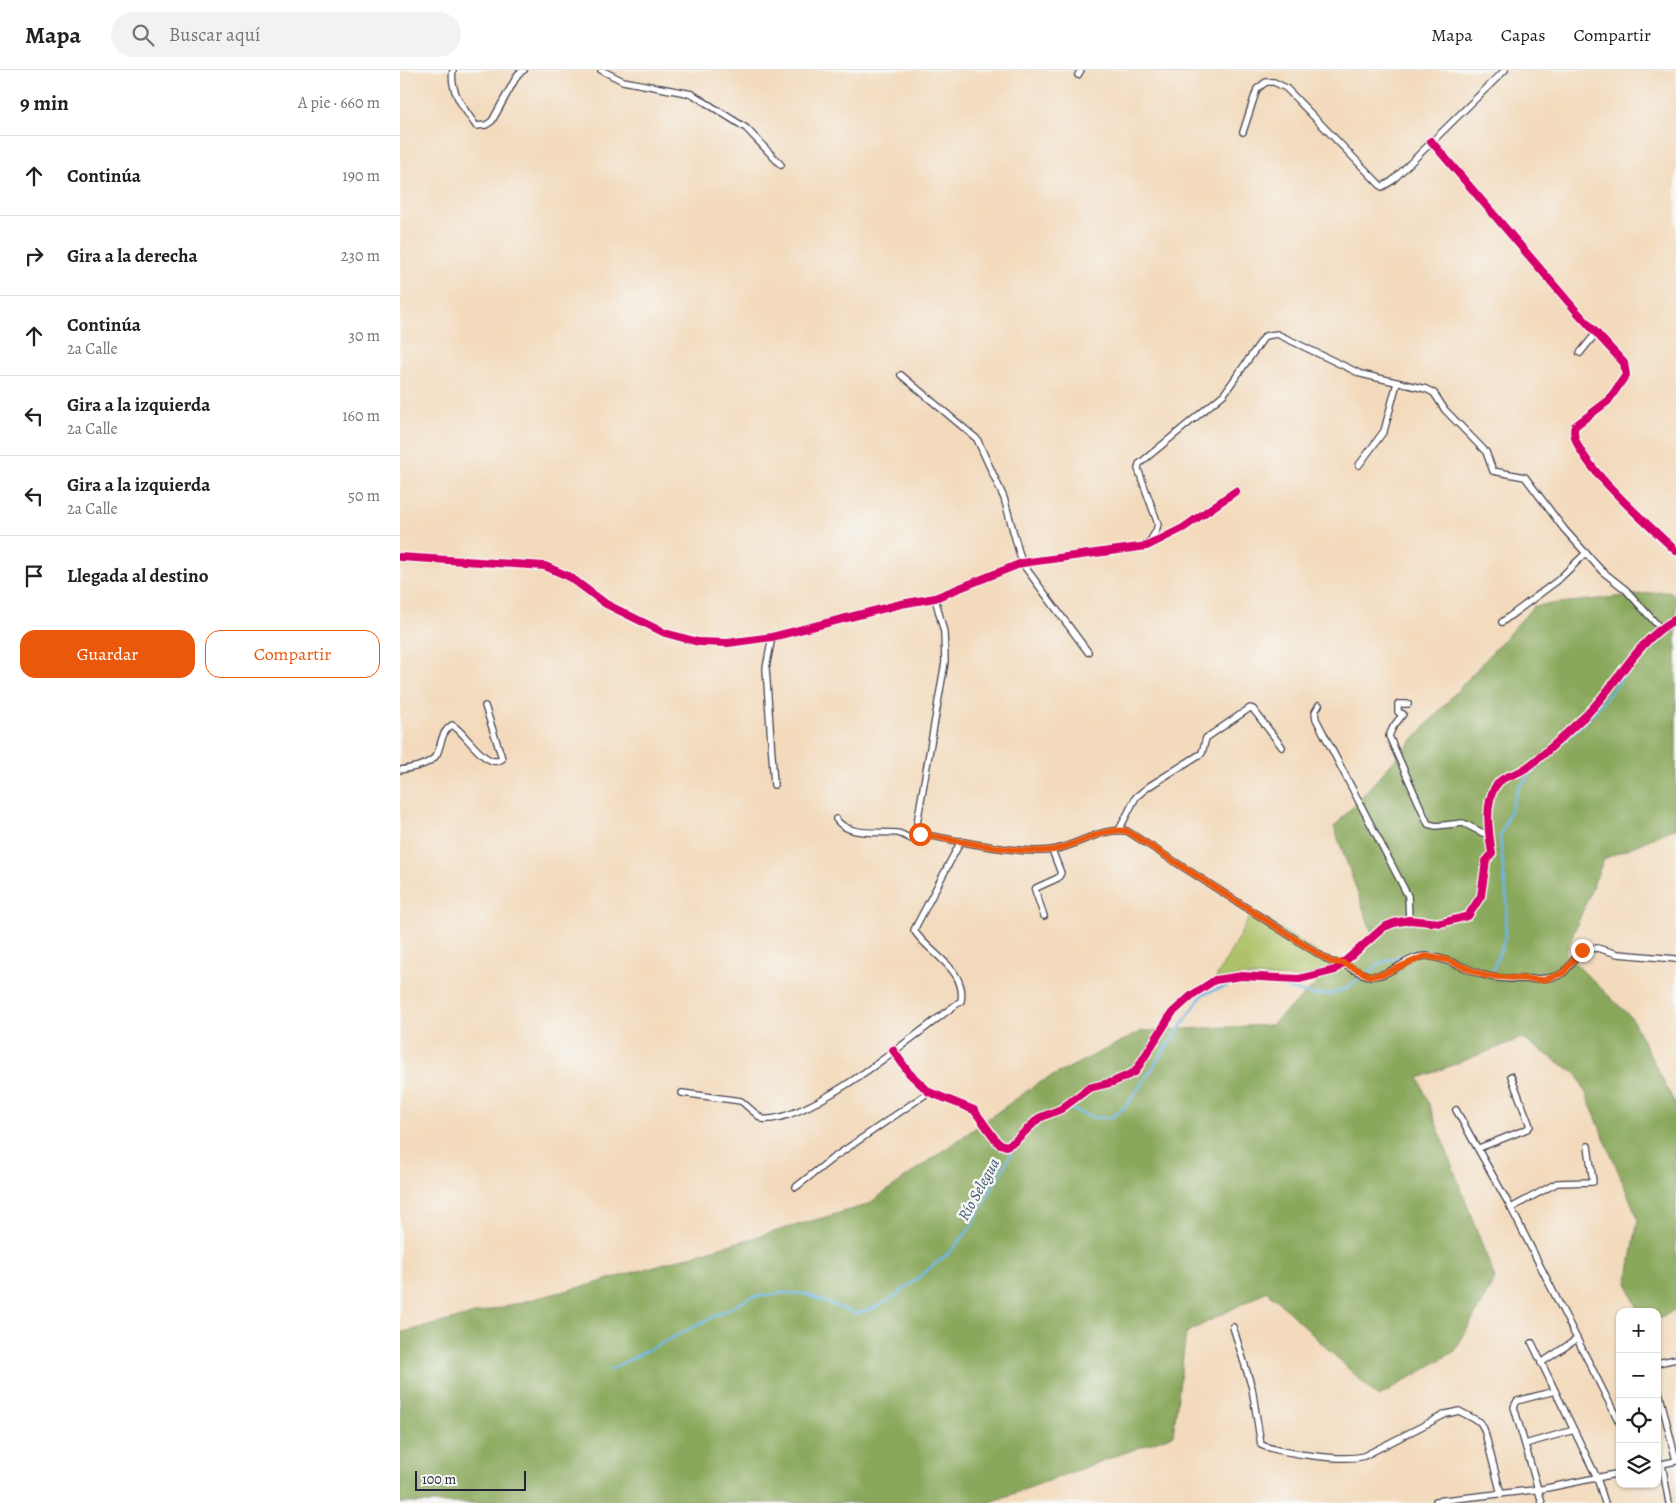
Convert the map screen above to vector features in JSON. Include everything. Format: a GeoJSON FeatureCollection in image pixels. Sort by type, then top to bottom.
{"type":"FeatureCollection","features":[{"type":"Feature","properties":{"kind":"street"},"geometry":{"type":"LineString","coordinates":[[453,70],[452,79],[456,97],[476,126],[492,121],[518,74],[524,70]]}},
{"type":"Feature","properties":{"kind":"street"},"geometry":{"type":"LineString","coordinates":[[600,70],[623,81],[692,94],[746,128],[781,165]]}},
{"type":"Feature","properties":{"kind":"street"},"geometry":{"type":"LineString","coordinates":[[1243,132],[1257,88],[1261,83],[1274,82],[1286,88],[1382,187],[1392,181],[1504,70]]}},
{"type":"Feature","properties":{"kind":"street"},"geometry":{"type":"LineString","coordinates":[[1431,141],[1577,312],[1624,363],[1626,375],[1608,401],[1575,426],[1572,432],[1576,444],[1598,475],[1676,551]]}},
{"type":"Feature","properties":{"kind":"street"},"geometry":{"type":"LineString","coordinates":[[1580,353],[1597,332]]}},
{"type":"Feature","properties":{"kind":"street"},"geometry":{"type":"LineString","coordinates":[[1147,546],[1158,524],[1138,469],[1139,464],[1224,394],[1265,336],[1277,334],[1361,374],[1426,389],[1434,393],[1445,410],[1486,452],[1490,468],[1497,472],[1525,477],[1564,529],[1602,571],[1626,590],[1661,629]]}},
{"type":"Feature","properties":{"kind":"street"},"geometry":{"type":"LineString","coordinates":[[900,375],[977,439],[1004,498],[1022,563],[1088,652]]}},
{"type":"Feature","properties":{"kind":"street"},"geometry":{"type":"LineString","coordinates":[[1359,465],[1384,431],[1397,383]]}},
{"type":"Feature","properties":{"kind":"street"},"geometry":{"type":"LineString","coordinates":[[400,557],[545,566],[570,577],[606,604],[665,633],[698,642],[728,643],[772,637],[901,604],[935,598],[1022,563],[1147,546],[1183,528],[1236,491]]}},
{"type":"Feature","properties":{"kind":"street"},"geometry":{"type":"LineString","coordinates":[[1502,622],[1557,581],[1586,553]]}},
{"type":"Feature","properties":{"kind":"street"},"geometry":{"type":"LineString","coordinates":[[920,834],[916,829],[945,662],[944,632],[935,598]]}},
{"type":"Feature","properties":{"kind":"street"},"geometry":{"type":"LineString","coordinates":[[893,1050],[909,1073],[929,1092],[974,1110],[998,1143],[1006,1146],[1014,1142],[1034,1121],[1064,1107],[1089,1088],[1113,1082],[1135,1072],[1172,1013],[1192,995],[1215,980],[1242,976],[1299,978],[1335,970],[1384,928],[1394,922],[1409,920],[1442,923],[1468,916],[1481,896],[1486,861],[1492,854],[1489,836],[1489,804],[1496,784],[1507,775],[1521,771],[1584,717],[1646,642],[1676,619]]}},
{"type":"Feature","properties":{"kind":"street"},"geometry":{"type":"LineString","coordinates":[[772,637],[766,668],[774,785]]}},
{"type":"Feature","properties":{"kind":"street"},"geometry":{"type":"LineString","coordinates":[[1408,704],[1398,704],[1398,712],[1403,714],[1389,736],[1428,824],[1436,826],[1463,823],[1489,836]]}},
{"type":"Feature","properties":{"kind":"street"},"geometry":{"type":"LineString","coordinates":[[1319,705],[1315,712],[1316,719],[1408,896],[1409,920]]}},
{"type":"Feature","properties":{"kind":"street"},"geometry":{"type":"LineString","coordinates":[[400,770],[425,764],[436,755],[442,738],[447,729],[452,725],[458,727],[467,741],[494,762],[502,759],[485,706]]}},
{"type":"Feature","properties":{"kind":"street"},"geometry":{"type":"LineString","coordinates":[[1119,830],[1136,797],[1148,787],[1202,753],[1206,738],[1247,709],[1254,709],[1282,747]]}},
{"type":"Feature","properties":{"kind":"street"},"geometry":{"type":"LineString","coordinates":[[836,819],[844,826],[879,834],[899,833],[911,839],[920,834],[1022,850],[1052,850],[1112,829],[1127,831],[1331,962],[1343,963],[1366,974],[1383,974],[1425,956],[1447,960],[1486,976],[1544,980],[1563,973],[1582,950],[1597,948],[1618,954],[1676,960]]}},
{"type":"Feature","properties":{"kind":"street"},"geometry":{"type":"LineString","coordinates":[[682,1093],[737,1100],[766,1120],[787,1114],[816,1103],[961,1000],[962,993],[959,982],[941,956],[914,930],[961,841]]}},
{"type":"Feature","properties":{"kind":"street"},"geometry":{"type":"LineString","coordinates":[[1044,916],[1035,890],[1058,878],[1060,873],[1052,850]]}},
{"type":"Feature","properties":{"kind":"street"},"geometry":{"type":"LineString","coordinates":[[1479,1148],[1527,1129],[1530,1126],[1511,1076]]}},
{"type":"Feature","properties":{"kind":"street"},"geometry":{"type":"LineString","coordinates":[[796,1187],[833,1158],[929,1092]]}},
{"type":"Feature","properties":{"kind":"street"},"geometry":{"type":"LineString","coordinates":[[1456,1110],[1511,1208],[1616,1416]]}},
{"type":"Feature","properties":{"kind":"street"},"geometry":{"type":"LineString","coordinates":[[1511,1208],[1557,1183],[1593,1182],[1588,1146]]}},
{"type":"Feature","properties":{"kind":"street"},"geometry":{"type":"LineString","coordinates":[[1233,1327],[1246,1364],[1261,1445],[1331,1458],[1354,1459],[1364,1456],[1446,1414],[1459,1411],[1480,1422],[1484,1429],[1501,1494]]}},
{"type":"Feature","properties":{"kind":"street"},"geometry":{"type":"LineString","coordinates":[[1541,1363],[1576,1339]]}},
{"type":"Feature","properties":{"kind":"street"},"geometry":{"type":"LineString","coordinates":[[1532,1344],[1597,1478],[1605,1503]]}},
{"type":"Feature","properties":{"kind":"street"},"geometry":{"type":"LineString","coordinates":[[1661,1362],[1676,1360]]}},
{"type":"Feature","properties":{"kind":"street"},"geometry":{"type":"LineString","coordinates":[[1542,1503],[1514,1403],[1555,1392]]}},
{"type":"Feature","properties":{"kind":"street"},"geometry":{"type":"LineString","coordinates":[[1660,1398],[1676,1461],[1661,1465]]}},
{"type":"Feature","properties":{"kind":"street"},"geometry":{"type":"LineString","coordinates":[[1525,1444],[1574,1430]]}},
{"type":"Feature","properties":{"kind":"street"},"geometry":{"type":"LineString","coordinates":[[1661,1469],[1669,1503]]}},
{"type":"Feature","properties":{"kind":"street"},"geometry":{"type":"LineString","coordinates":[[1436,1502],[1537,1489],[1616,1474]]}},
{"type":"Feature","properties":{"kind":"green space"},"geometry":{"type":"Polygon","coordinates":[[[1669,591],[1676,596],[1676,828],[1604,859],[1565,954],[1631,1017],[1676,1106],[1676,1309],[1661,1318],[1661,1308],[1637,1308],[1627,1283],[1638,1219],[1578,1075],[1522,1038],[1419,1078],[1495,1279],[1455,1351],[1378,1397],[1267,1291],[1186,1333],[1173,1435],[988,1503],[400,1503],[400,1333],[589,1285],[867,1205],[1037,1084],[1142,1031],[1271,1025],[1372,933],[1334,827],[1534,606],[1669,591]]]}},
{"type":"Feature","properties":{"kind":"green space"},"geometry":{"type":"Polygon","coordinates":[[[1253,911],[1331,962],[1329,969],[1301,978],[1245,976],[1215,980],[1253,911]]]}},
{"type":"Feature","properties":{"kind":"waterway","name":"Río Selegua"},"geometry":{"type":"LineString","coordinates":[[1452,960],[1491,975],[1505,939],[1507,903],[1500,837],[1519,787],[1556,748],[1590,717],[1634,664],[1676,627]]}},
{"type":"Feature","properties":{"kind":"waterway","name":"Río Selegua"},"geometry":{"type":"LineString","coordinates":[[1254,979],[1313,995],[1332,994],[1347,988],[1383,962],[1424,950],[1442,956]]}},
{"type":"Feature","properties":{"kind":"waterway","name":"Río Selegua"},"geometry":{"type":"LineString","coordinates":[[1064,1107],[1096,1118],[1112,1117],[1127,1105],[1203,994],[1249,979]]}},
{"type":"Feature","properties":{"kind":"waterway","name":"Río Selegua"},"geometry":{"type":"LineString","coordinates":[[609,1370],[752,1297],[782,1293],[805,1294],[856,1314],[874,1308],[893,1298],[949,1253],[969,1230],[1018,1141]]}},
{"type":"Feature","properties":{"kind":"cycle path"},"geometry":{"type":"LineString","coordinates":[[1431,141],[1577,312],[1624,363],[1626,375],[1608,401],[1575,426],[1575,439],[1583,454],[1614,491],[1676,551]]}},
{"type":"Feature","properties":{"kind":"cycle path"},"geometry":{"type":"LineString","coordinates":[[400,557],[545,566],[570,577],[606,604],[665,633],[698,642],[728,643],[772,637],[901,604],[935,598],[1022,563],[1147,546],[1183,528],[1236,491]]}},
{"type":"Feature","properties":{"kind":"cycle path"},"geometry":{"type":"LineString","coordinates":[[893,1050],[909,1073],[929,1092],[974,1110],[998,1143],[1006,1146],[1014,1142],[1039,1118],[1061,1109],[1089,1088],[1113,1082],[1135,1072],[1172,1013],[1192,995],[1215,980],[1242,976],[1299,979],[1335,970],[1384,927],[1409,920],[1441,923],[1468,916],[1481,896],[1486,861],[1492,854],[1488,811],[1489,802],[1495,787],[1504,778],[1528,767],[1552,747],[1594,707],[1648,640],[1676,619]]}},
{"type":"Feature","properties":{"kind":"route"},"geometry":{"type":"LineString","coordinates":[[920,834],[1022,850],[1052,850],[1069,846],[1112,829],[1127,831],[1331,962],[1343,963],[1370,976],[1383,974],[1406,962],[1425,956],[1447,960],[1486,976],[1544,980],[1563,973],[1582,950]]}}]}
